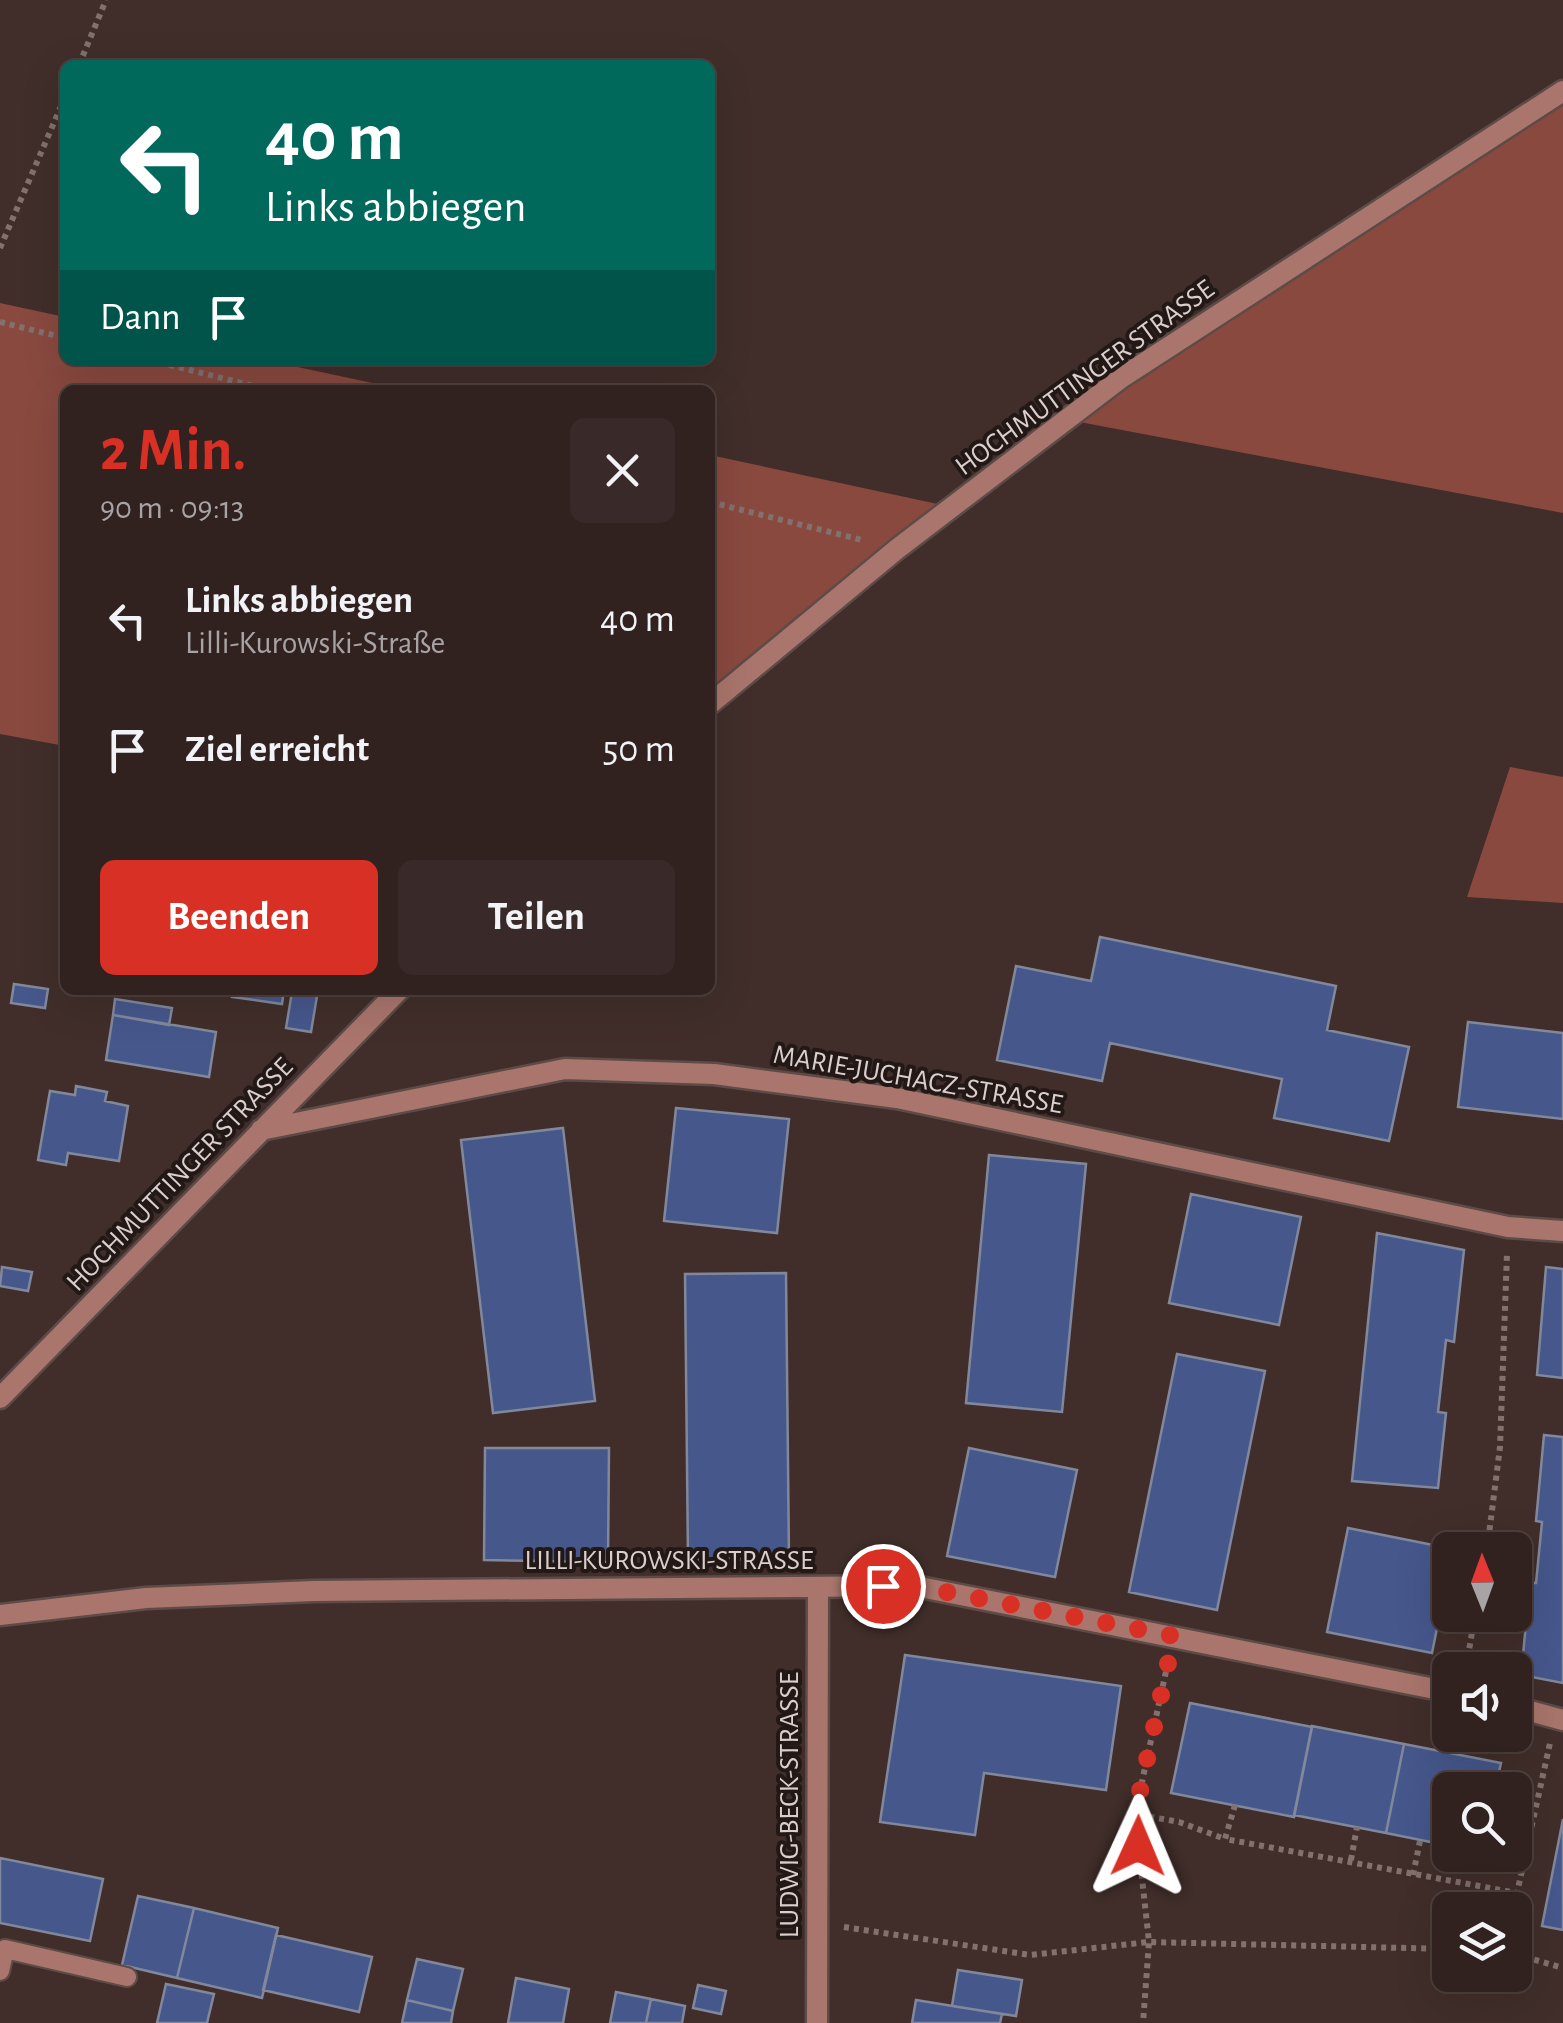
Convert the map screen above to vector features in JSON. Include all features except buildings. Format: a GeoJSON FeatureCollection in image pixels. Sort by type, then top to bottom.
{"type":"FeatureCollection","features":[{"type":"Feature","properties":{"kind":"street","name":"HOCHMUTTINGER STRASSE"},"geometry":{"type":"LineString","coordinates":[[715,700],[897,549],[1122,378],[1563,91]]}},
{"type":"Feature","properties":{"kind":"street","name":"HOCHMUTTINGER STRASSE"},"geometry":{"type":"LineString","coordinates":[[0,1398],[394,995]]}},
{"type":"Feature","properties":{"kind":"street","name":"MARIE-JUCHACZ-STRASSE"},"geometry":{"type":"LineString","coordinates":[[261,1130],[565,1068],[714,1074],[897,1098],[1508,1227],[1563,1231]]}},
{"type":"Feature","properties":{"kind":"street","name":"LILLI-KUROWSKI-STRASSE"},"geometry":{"type":"LineString","coordinates":[[0,1615],[146,1598],[313,1592],[915,1586],[1432,1688]]}},
{"type":"Feature","properties":{"kind":"street","name":"LUDWIG-BECK-STRASSE"},"geometry":{"type":"LineString","coordinates":[[818,1587],[818,2023]]}},
{"type":"Feature","properties":{"kind":"street"},"geometry":{"type":"LineString","coordinates":[[1532,1712],[1559,1719]]}},
{"type":"Feature","properties":{"kind":"lane"},"geometry":{"type":"LineString","coordinates":[[0,1971],[5,1949],[127,1977]]}},
{"type":"Feature","properties":{"kind":"path"},"geometry":{"type":"LineString","coordinates":[[81,60],[106,0]]}},
{"type":"Feature","properties":{"kind":"path"},"geometry":{"type":"LineString","coordinates":[[0,248],[60,109]]}},
{"type":"Feature","properties":{"kind":"path"},"geometry":{"type":"LineString","coordinates":[[0,322],[60,337]]}},
{"type":"Feature","properties":{"kind":"path"},"geometry":{"type":"LineString","coordinates":[[170,365],[249,385]]}},
{"type":"Feature","properties":{"kind":"path"},"geometry":{"type":"LineString","coordinates":[[715,503],[897,549]]}},
{"type":"Feature","properties":{"kind":"path"},"geometry":{"type":"LineString","coordinates":[[1488,1532],[1500,1447],[1508,1227]]}},
{"type":"Feature","properties":{"kind":"path"},"geometry":{"type":"LineString","coordinates":[[1143,2023],[1149,1942],[1135,1814],[1174,1636]]}},
{"type":"Feature","properties":{"kind":"path"},"geometry":{"type":"LineString","coordinates":[[1135,1814],[1179,1822],[1225,1839],[1517,1893],[1559,1719]]}},
{"type":"Feature","properties":{"kind":"path"},"geometry":{"type":"LineString","coordinates":[[1225,1839],[1235,1805]]}},
{"type":"Feature","properties":{"kind":"path"},"geometry":{"type":"LineString","coordinates":[[1350,1860],[1356,1827]]}},
{"type":"Feature","properties":{"kind":"path"},"geometry":{"type":"LineString","coordinates":[[1413,1874],[1420,1840]]}},
{"type":"Feature","properties":{"kind":"path"},"geometry":{"type":"LineString","coordinates":[[818,1923],[1030,1955],[1149,1942],[1432,1949]]}},
{"type":"Feature","properties":{"kind":"path"},"geometry":{"type":"LineString","coordinates":[[1532,1959],[1563,1968]]}},
{"type":"Feature","properties":{"kind":"shaded area"},"geometry":{"type":"Polygon","coordinates":[[[1563,84],[1563,513],[1069,420],[1563,84]]]}},
{"type":"Feature","properties":{"kind":"shaded area"},"geometry":{"type":"Polygon","coordinates":[[[0,303],[60,316],[60,365],[288,365],[382,385],[60,385],[60,745],[0,734],[0,303]]]}},
{"type":"Feature","properties":{"kind":"shaded area"},"geometry":{"type":"Polygon","coordinates":[[[715,456],[947,506],[715,708],[715,456]]]}},
{"type":"Feature","properties":{"kind":"shaded area"},"geometry":{"type":"Polygon","coordinates":[[[1510,767],[1563,777],[1563,903],[1467,897],[1510,767]]]}},
{"type":"Feature","properties":{"kind":"route"},"geometry":{"type":"LineString","coordinates":[[883,1586],[915,1586],[1174,1636],[1135,1814],[1138,1846]]}}]}
